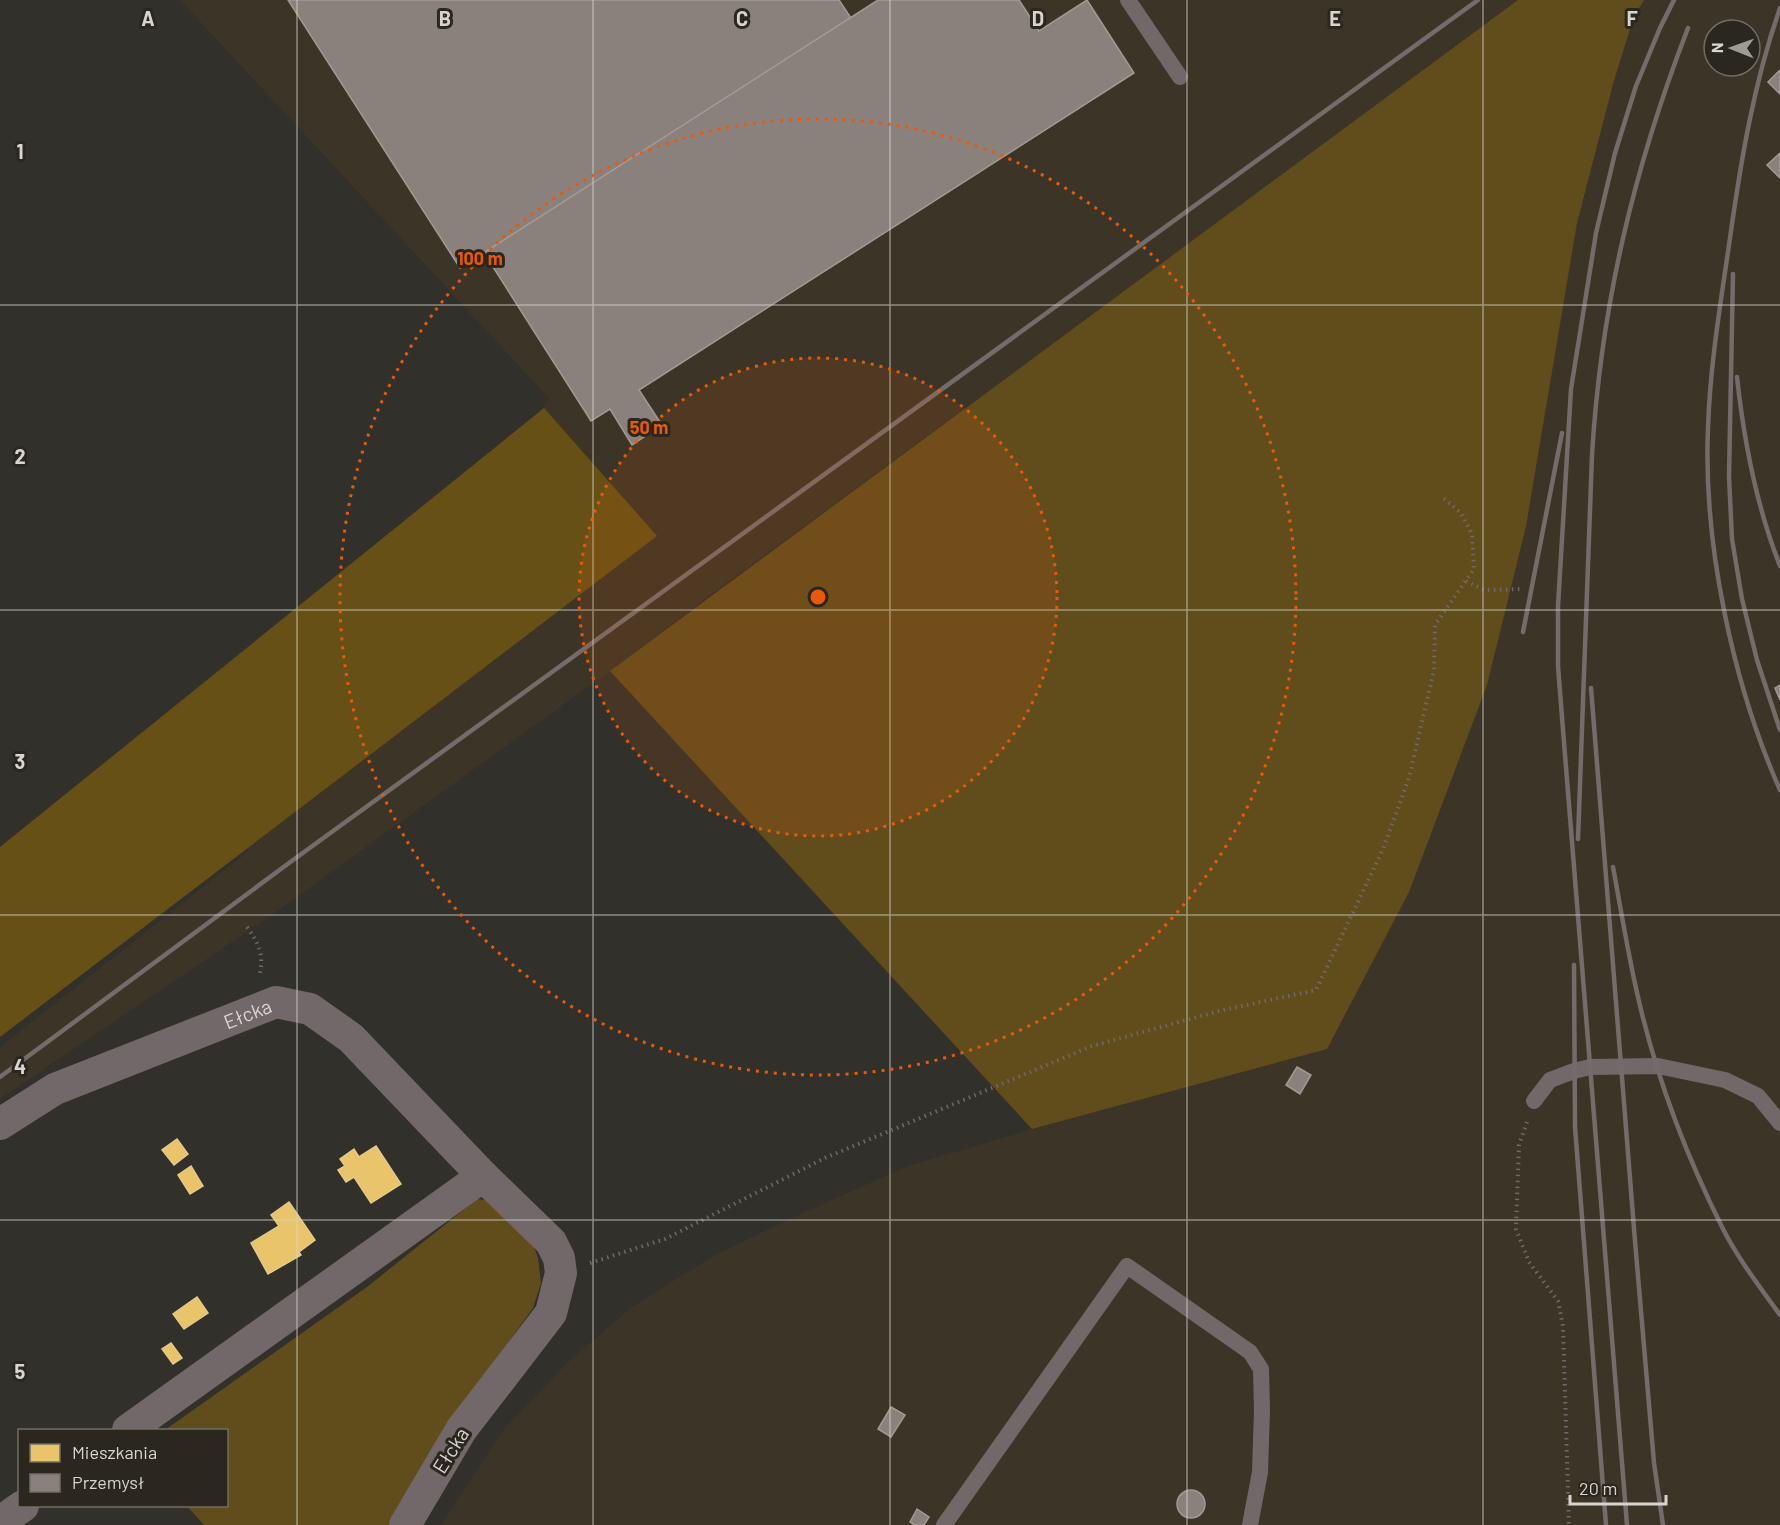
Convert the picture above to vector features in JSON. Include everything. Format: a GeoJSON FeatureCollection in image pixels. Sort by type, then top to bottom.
{"type":"FeatureCollection","features":[{"type":"Feature","properties":{"kind":"street","name":"Ełcka"},"geometry":{"type":"LineString","coordinates":[[0,1124],[55,1089],[276,1002],[310,1009],[351,1038],[483,1176],[551,1242],[559,1258],[561,1273],[551,1313],[461,1430],[405,1525]]}},
{"type":"Feature","properties":{"kind":"street"},"geometry":{"type":"LineString","coordinates":[[131,1429],[483,1176]]}},
{"type":"Feature","properties":{"kind":"street"},"geometry":{"type":"LineString","coordinates":[[0,1522],[22,1507]]}},
{"type":"Feature","properties":{"kind":"lane"},"geometry":{"type":"LineString","coordinates":[[1128,0],[1180,77]]}},
{"type":"Feature","properties":{"kind":"lane"},"geometry":{"type":"LineString","coordinates":[[1534,1101],[1550,1080],[1590,1066],[1658,1066],[1725,1080],[1758,1096],[1780,1123]]}},
{"type":"Feature","properties":{"kind":"lane"},"geometry":{"type":"LineString","coordinates":[[944,1525],[1127,1266],[1250,1352],[1261,1369],[1260,1472],[1250,1525]]}},
{"type":"Feature","properties":{"kind":"path"},"geometry":{"type":"LineString","coordinates":[[561,1273],[665,1239],[825,1158],[1092,1046],[1219,1011],[1316,990],[1383,849],[1408,778],[1434,670],[1435,625],[1474,569],[1472,534],[1461,513],[1441,496]]}},
{"type":"Feature","properties":{"kind":"path"},"geometry":{"type":"LineString","coordinates":[[1466,581],[1484,590],[1524,590]]}},
{"type":"Feature","properties":{"kind":"path"},"geometry":{"type":"LineString","coordinates":[[247,927],[258,941],[262,962],[252,1012]]}},
{"type":"Feature","properties":{"kind":"path"},"geometry":{"type":"LineString","coordinates":[[1534,1101],[1519,1145],[1516,1229],[1529,1262],[1558,1301],[1563,1326],[1569,1525]]}},
{"type":"Feature","properties":{"kind":"shaded area"},"geometry":{"type":"Polygon","coordinates":[[[180,0],[1524,0],[723,585],[610,671],[276,912],[0,1099],[0,1047],[245,854],[549,398],[180,0]]]}},
{"type":"Feature","properties":{"kind":"shaded area"},"geometry":{"type":"Polygon","coordinates":[[[1518,0],[1644,0],[1634,16],[1613,84],[1577,223],[1526,526],[1487,685],[1409,892],[1327,1049],[1032,1129],[610,671],[1518,0]]]}},
{"type":"Feature","properties":{"kind":"shaded area"},"geometry":{"type":"Polygon","coordinates":[[[1638,0],[1780,0],[1780,1525],[441,1525],[504,1429],[567,1363],[632,1307],[713,1256],[908,1166],[1032,1129],[1327,1049],[1626,17],[1638,0]]]}},
{"type":"Feature","properties":{"kind":"shaded area"},"geometry":{"type":"Polygon","coordinates":[[[544,408],[657,536],[0,1037],[0,847],[544,408]]]}},
{"type":"Feature","properties":{"kind":"shaded area"},"geometry":{"type":"Polygon","coordinates":[[[477,1199],[493,1201],[530,1236],[538,1258],[541,1283],[533,1308],[439,1440],[389,1525],[204,1525],[188,1507],[228,1507],[228,1429],[166,1429],[367,1287],[477,1199]]]}},
{"type":"Feature","properties":{"kind":"building: Mieszkania"},"geometry":{"type":"Polygon","coordinates":[[[177,1139],[188,1154],[174,1165],[162,1150],[177,1139]]]}},
{"type":"Feature","properties":{"kind":"building: Mieszkania"},"geometry":{"type":"Polygon","coordinates":[[[376,1146],[401,1184],[371,1203],[354,1177],[346,1182],[338,1170],[345,1166],[340,1159],[354,1149],[359,1157],[376,1146]]]}},
{"type":"Feature","properties":{"kind":"building: Mieszkania"},"geometry":{"type":"Polygon","coordinates":[[[191,1166],[203,1186],[190,1194],[178,1175],[191,1166]]]}},
{"type":"Feature","properties":{"kind":"building: Mieszkania"},"geometry":{"type":"Polygon","coordinates":[[[289,1202],[315,1240],[299,1252],[301,1255],[268,1274],[251,1243],[279,1226],[271,1215],[289,1202]]]}},
{"type":"Feature","properties":{"kind":"building: Mieszkania"},"geometry":{"type":"Polygon","coordinates":[[[197,1297],[208,1313],[184,1329],[173,1314],[197,1297]]]}},
{"type":"Feature","properties":{"kind":"building: Mieszkania"},"geometry":{"type":"Polygon","coordinates":[[[171,1343],[182,1358],[173,1364],[162,1349],[171,1343]]]}},
{"type":"Feature","properties":{"kind":"building: Przemysł"},"geometry":{"type":"Polygon","coordinates":[[[288,0],[839,0],[851,18],[460,268],[288,0]]]}},
{"type":"Feature","properties":{"kind":"building: Przemysł"},"geometry":{"type":"Polygon","coordinates":[[[878,0],[1019,0],[1039,31],[1087,0],[1134,73],[639,390],[662,425],[632,445],[610,409],[591,421],[486,256],[470,267],[468,263],[878,0]]]}},
{"type":"Feature","properties":{"kind":"building: Przemysł"},"geometry":{"type":"Polygon","coordinates":[[[1780,70],[1780,94],[1768,82],[1780,70]]]}},
{"type":"Feature","properties":{"kind":"building: Przemysł"},"geometry":{"type":"Polygon","coordinates":[[[1780,153],[1780,178],[1767,165],[1780,153]]]}},
{"type":"Feature","properties":{"kind":"building: Przemysł"},"geometry":{"type":"Polygon","coordinates":[[[1780,685],[1780,700],[1775,688],[1780,685]]]}},
{"type":"Feature","properties":{"kind":"building: Przemysł"},"geometry":{"type":"Polygon","coordinates":[[[1297,1067],[1311,1075],[1300,1094],[1286,1085],[1297,1067]]]}},
{"type":"Feature","properties":{"kind":"building: Przemysł"},"geometry":{"type":"Polygon","coordinates":[[[891,1407],[905,1415],[891,1437],[878,1429],[891,1407]]]}},
{"type":"Feature","properties":{"kind":"building: Przemysł"},"geometry":{"type":"Polygon","coordinates":[[[1191,1490],[1201,1494],[1205,1504],[1201,1514],[1191,1518],[1181,1514],[1177,1504],[1181,1494],[1191,1490]]]}},
{"type":"Feature","properties":{"kind":"building: Przemysł"},"geometry":{"type":"Polygon","coordinates":[[[917,1509],[929,1517],[924,1525],[915,1525],[910,1522],[917,1509]]]}},
{"type":"Feature","properties":{"kind":"railway"},"geometry":{"type":"LineString","coordinates":[[0,1077],[289,863],[1478,0]]}},
{"type":"Feature","properties":{"kind":"railway"},"geometry":{"type":"LineString","coordinates":[[1627,1525],[1558,666],[1558,606],[1571,389],[1596,233],[1615,153],[1636,86],[1674,0]]}},
{"type":"Feature","properties":{"kind":"railway"},"geometry":{"type":"LineString","coordinates":[[1780,8],[1763,64],[1744,150],[1716,333],[1708,428],[1711,519],[1724,613],[1748,705],[1780,790]]}},
{"type":"Feature","properties":{"kind":"railway"},"geometry":{"type":"LineString","coordinates":[[1578,839],[1592,455],[1603,345],[1612,291],[1636,185],[1651,133],[1688,28]]}},
{"type":"Feature","properties":{"kind":"railway"},"geometry":{"type":"LineString","coordinates":[[1733,274],[1729,477],[1732,539],[1742,599],[1757,660],[1780,730]]}},
{"type":"Feature","properties":{"kind":"railway"},"geometry":{"type":"LineString","coordinates":[[1737,377],[1752,473],[1764,520],[1780,566]]}},
{"type":"Feature","properties":{"kind":"railway"},"geometry":{"type":"LineString","coordinates":[[1523,632],[1562,433]]}},
{"type":"Feature","properties":{"kind":"railway"},"geometry":{"type":"LineString","coordinates":[[1591,688],[1654,1463],[1663,1525]]}},
{"type":"Feature","properties":{"kind":"railway"},"geometry":{"type":"LineString","coordinates":[[1613,867],[1645,1027],[1673,1115],[1696,1172],[1728,1239],[1780,1315]]}},
{"type":"Feature","properties":{"kind":"railway"},"geometry":{"type":"LineString","coordinates":[[1574,965],[1575,1127],[1606,1525]]}}]}
